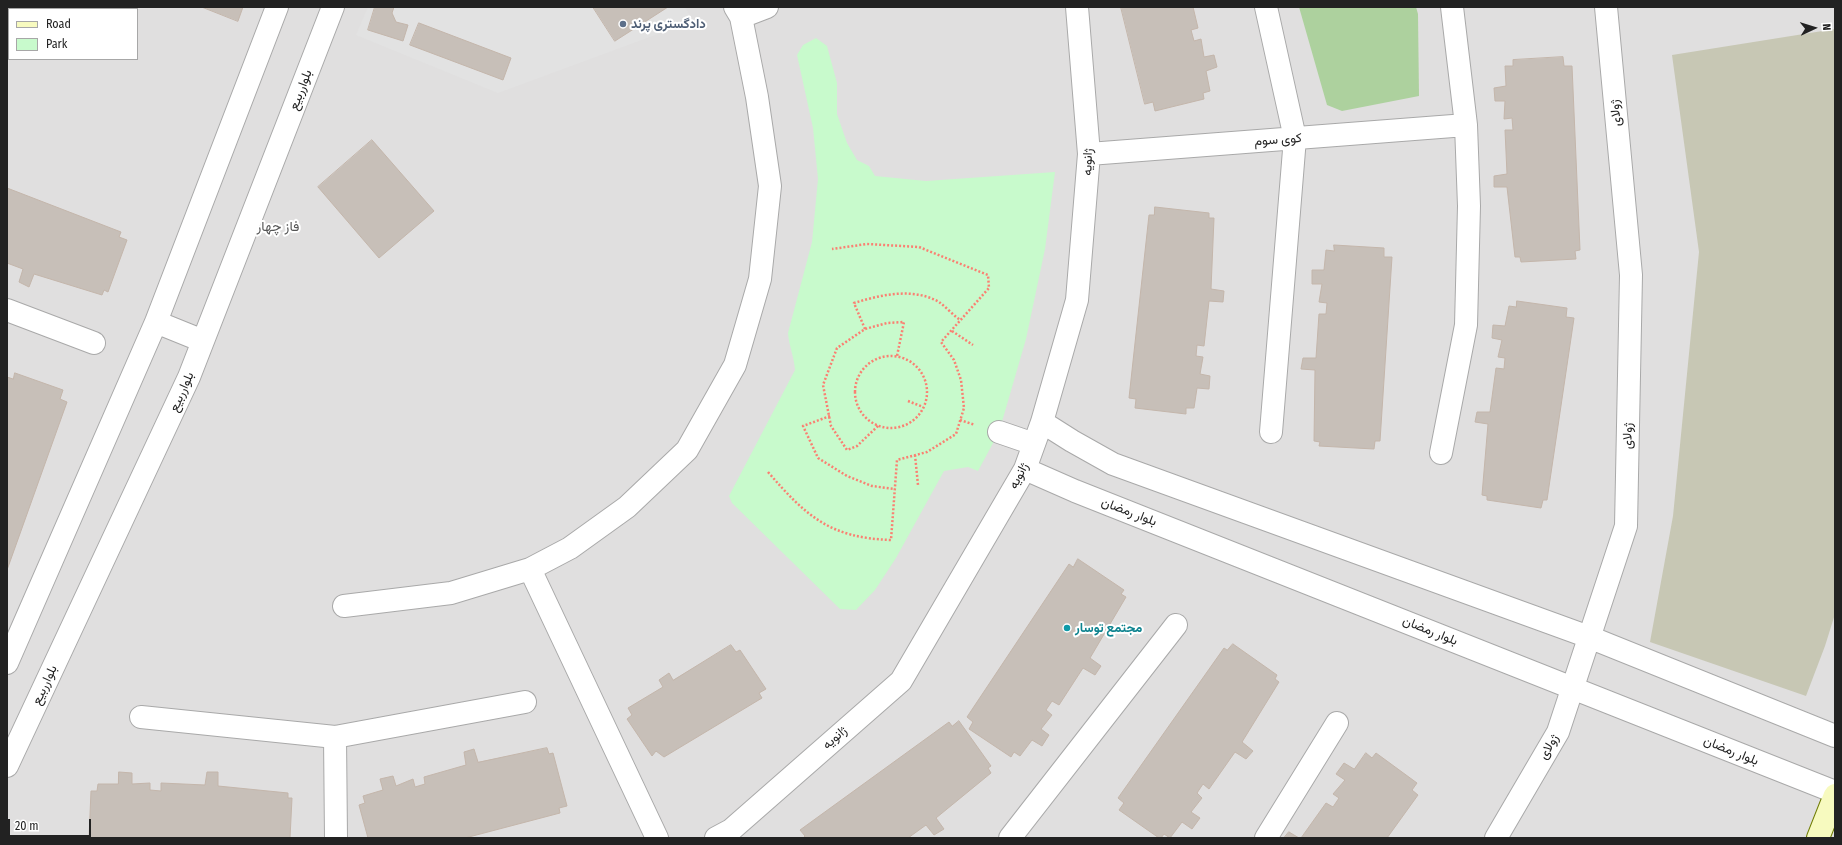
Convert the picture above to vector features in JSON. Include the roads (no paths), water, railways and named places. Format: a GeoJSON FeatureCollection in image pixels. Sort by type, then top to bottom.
{"type":"FeatureCollection","features":[{"type":"Feature","properties":{"kind":"street"},"geometry":{"type":"LineString","coordinates":[[7,664],[156,322],[277,7]]}},
{"type":"Feature","properties":{"kind":"street","name":"بلوارربیع"},"geometry":{"type":"LineString","coordinates":[[7,766],[190,377],[333,7]]}},
{"type":"Feature","properties":{"kind":"street"},"geometry":{"type":"LineString","coordinates":[[344,606],[451,593],[530,569],[570,548],[627,507],[687,450],[735,365],[760,279],[770,186],[757,97],[738,12],[767,7]]}},
{"type":"Feature","properties":{"kind":"street","name":"ژانویه"},"geometry":{"type":"LineString","coordinates":[[727,835],[901,681],[1025,469],[1042,422],[1077,300],[1089,154],[1077,7]]}},
{"type":"Feature","properties":{"kind":"street"},"geometry":{"type":"LineString","coordinates":[[1266,7],[1295,138],[1271,432]]}},
{"type":"Feature","properties":{"kind":"street"},"geometry":{"type":"LineString","coordinates":[[1441,453],[1466,325],[1469,206],[1466,125],[1452,7]]}},
{"type":"Feature","properties":{"kind":"street","name":"ژولای"},"geometry":{"type":"LineString","coordinates":[[1496,838],[1558,732],[1626,526],[1630,275],[1606,7]]}},
{"type":"Feature","properties":{"kind":"street","name":"کوی سوم"},"geometry":{"type":"LineString","coordinates":[[1089,154],[1466,125]]}},
{"type":"Feature","properties":{"kind":"street"},"geometry":{"type":"LineString","coordinates":[[7,310],[94,343]]}},
{"type":"Feature","properties":{"kind":"street"},"geometry":{"type":"LineString","coordinates":[[156,322],[203,341]]}},
{"type":"Feature","properties":{"kind":"street"},"geometry":{"type":"LineString","coordinates":[[1042,422],[1113,464],[1590,637],[1835,736]]}},
{"type":"Feature","properties":{"kind":"street"},"geometry":{"type":"LineString","coordinates":[[999,432],[1034,444]]}},
{"type":"Feature","properties":{"kind":"street","name":"بلوار رمضان"},"geometry":{"type":"LineString","coordinates":[[1025,469],[1075,491],[1835,792]]}},
{"type":"Feature","properties":{"kind":"street"},"geometry":{"type":"LineString","coordinates":[[530,569],[657,838]]}},
{"type":"Feature","properties":{"kind":"street"},"geometry":{"type":"LineString","coordinates":[[1010,838],[1176,626]]}},
{"type":"Feature","properties":{"kind":"street"},"geometry":{"type":"LineString","coordinates":[[141,717],[335,737],[526,702]]}},
{"type":"Feature","properties":{"kind":"street"},"geometry":{"type":"LineString","coordinates":[[1266,838],[1337,723]]}},
{"type":"Feature","properties":{"kind":"street"},"geometry":{"type":"LineString","coordinates":[[335,737],[336,838]]}},
{"type":"Feature","properties":{"kind":"street"},"geometry":{"type":"LineString","coordinates":[[1818,838],[1835,796]]}},
{"type":"Feature","properties":{"kind":"place","name":"دادگستری پرند"},"geometry":{"type":"Point","coordinates":[623,24]}},
{"type":"Feature","properties":{"kind":"place","name":"مجتمع توسار"},"geometry":{"type":"Point","coordinates":[1067,628]}},
{"type":"Feature","properties":{"kind":"district","name":"فاز چهار"},"geometry":{"type":"Point","coordinates":[278,227]}}]}
